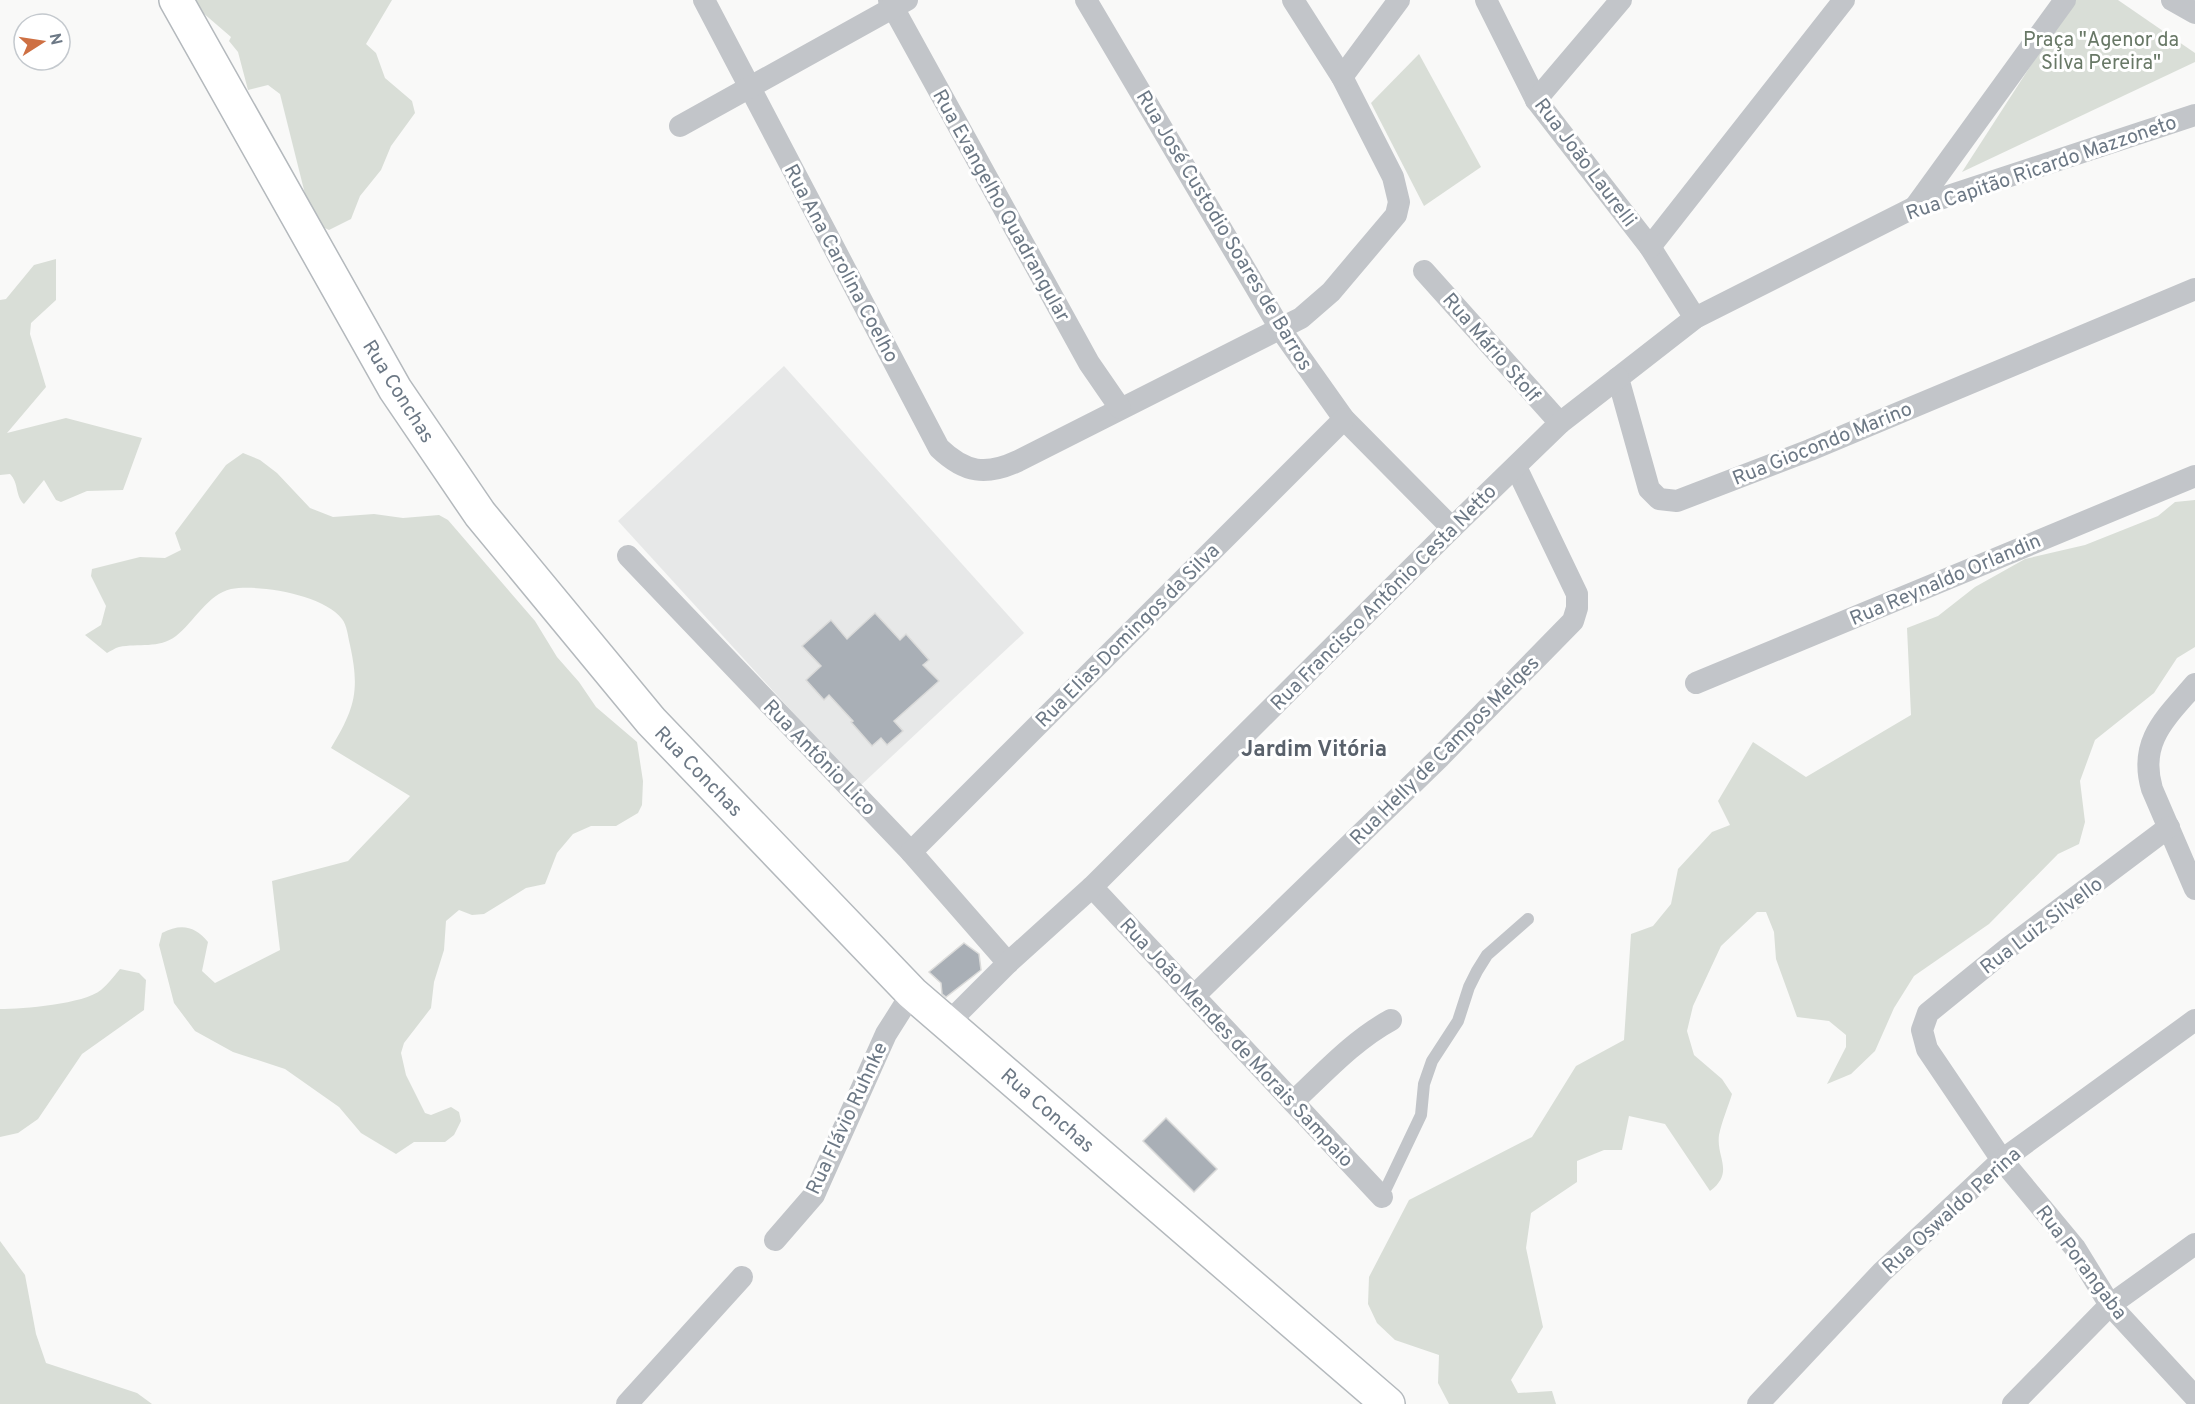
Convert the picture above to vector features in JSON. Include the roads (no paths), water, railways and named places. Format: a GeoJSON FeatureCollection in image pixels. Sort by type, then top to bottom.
{"type":"FeatureCollection","features":[{"type":"Feature","properties":{"kind":"main road","name":"Rua Conchas"},"geometry":{"type":"LineString","coordinates":[[177,0],[395,389],[480,514],[651,721],[912,993],[1388,1404]]}},
{"type":"Feature","properties":{"kind":"street","name":"Rua Ana Carolina Coelho"},"geometry":{"type":"LineString","coordinates":[[704,0],[939,448],[952,460],[968,468],[985,471],[1002,468],[1018,461],[1120,408],[1281,330],[1316,307],[1382,234],[1396,215],[1400,202],[1393,177],[1342,77],[1293,0]]}},
{"type":"Feature","properties":{"kind":"street","name":"Rua José Custodio Soares de Barros"},"geometry":{"type":"LineString","coordinates":[[1086,0],[1281,330],[1344,419],[1452,528]]}},
{"type":"Feature","properties":{"kind":"street"},"geometry":{"type":"LineString","coordinates":[[1342,77],[1400,0]]}},
{"type":"Feature","properties":{"kind":"street","name":"Rua João Laurelli"},"geometry":{"type":"LineString","coordinates":[[1486,0],[1536,100],[1650,247],[1695,318]]}},
{"type":"Feature","properties":{"kind":"street"},"geometry":{"type":"LineString","coordinates":[[1536,100],[1621,0]]}},
{"type":"Feature","properties":{"kind":"street"},"geometry":{"type":"LineString","coordinates":[[1650,247],[1844,0]]}},
{"type":"Feature","properties":{"kind":"street"},"geometry":{"type":"LineString","coordinates":[[1915,207],[2065,0]]}},
{"type":"Feature","properties":{"kind":"street"},"geometry":{"type":"LineString","coordinates":[[2172,0],[2195,13]]}},
{"type":"Feature","properties":{"kind":"street"},"geometry":{"type":"LineString","coordinates":[[680,126],[897,3]]}},
{"type":"Feature","properties":{"kind":"street","name":"Rua Evangelho Quadrangular"},"geometry":{"type":"LineString","coordinates":[[897,3],[1089,363],[1120,408]]}},
{"type":"Feature","properties":{"kind":"street","name":"Rua Capitão Ricardo Mazzoneto"},"geometry":{"type":"LineString","coordinates":[[1695,318],[1915,207],[2195,115]]}},
{"type":"Feature","properties":{"kind":"street","name":"Rua Mário Stolf"},"geometry":{"type":"LineString","coordinates":[[1424,271],[1560,423]]}},
{"type":"Feature","properties":{"kind":"street","name":"Rua Giocondo Marino"},"geometry":{"type":"LineString","coordinates":[[1618,378],[1649,489],[1659,499],[1677,501],[1821,446],[2195,289]]}},
{"type":"Feature","properties":{"kind":"street"},"geometry":{"type":"LineString","coordinates":[[1618,378],[1695,318]]}},
{"type":"Feature","properties":{"kind":"street","name":"Rua Francisco Antônio Cesta Netto"},"geometry":{"type":"LineString","coordinates":[[948,1023],[1008,963],[1092,887],[1560,423],[1618,378]]}},
{"type":"Feature","properties":{"kind":"street","name":"Rua Elias Domingos da Silva"},"geometry":{"type":"LineString","coordinates":[[911,852],[1344,419]]}},
{"type":"Feature","properties":{"kind":"street","name":"Rua Helly de Campos Melges"},"geometry":{"type":"LineString","coordinates":[[1194,996],[1440,757],[1573,621],[1577,608],[1577,594],[1516,467]]}},
{"type":"Feature","properties":{"kind":"street","name":"Rua Reynaldo Orlandin"},"geometry":{"type":"LineString","coordinates":[[1696,683],[2195,476]]}},
{"type":"Feature","properties":{"kind":"street","name":"Rua Antônio Lico"},"geometry":{"type":"LineString","coordinates":[[628,556],[911,852],[1008,963]]}},
{"type":"Feature","properties":{"kind":"street"},"geometry":{"type":"LineString","coordinates":[[2195,684],[2160,726],[2147,758],[2152,789],[2195,890]]}},
{"type":"Feature","properties":{"kind":"street","name":"Rua Luiz Silvello"},"geometry":{"type":"LineString","coordinates":[[1922,1030],[1928,1013],[2008,948],[2169,827]]}},
{"type":"Feature","properties":{"kind":"street","name":"Rua João Mendes de Morais Sampaio"},"geometry":{"type":"LineString","coordinates":[[1092,887],[1382,1197]]}},
{"type":"Feature","properties":{"kind":"street","name":"Rua Flávio Ruhnke"},"geometry":{"type":"LineString","coordinates":[[775,1240],[814,1195],[886,1034],[912,993]]}},
{"type":"Feature","properties":{"kind":"street"},"geometry":{"type":"LineString","coordinates":[[1293,1102],[1337,1060],[1379,1026],[1391,1020]]}},
{"type":"Feature","properties":{"kind":"street","name":"Rua Oswaldo Perina"},"geometry":{"type":"LineString","coordinates":[[1758,1404],[1882,1272],[2002,1160],[2195,1020]]}},
{"type":"Feature","properties":{"kind":"street","name":"Rua Porangaba"},"geometry":{"type":"LineString","coordinates":[[1922,1030],[1927,1049],[2002,1160],[2075,1248],[2110,1305],[2195,1397]]}},
{"type":"Feature","properties":{"kind":"street"},"geometry":{"type":"LineString","coordinates":[[2013,1404],[2110,1305],[2195,1244]]}},
{"type":"Feature","properties":{"kind":"street"},"geometry":{"type":"LineString","coordinates":[[627,1404],[742,1276]]}},
{"type":"Feature","properties":{"kind":"lane"},"geometry":{"type":"LineString","coordinates":[[1382,1197],[1420,1115],[1424,1084],[1432,1061],[1458,1021],[1477,971],[1487,955],[1528,919]]}},
{"type":"Feature","properties":{"kind":"district","name":"Jardim Vitória"},"geometry":{"type":"Point","coordinates":[1314,748]}},
{"type":"Feature","properties":{"kind":"park label","name":"Praça \"Agenor da Silva Pereira\""},"geometry":{"type":"Point","coordinates":[2101,50]}}]}
